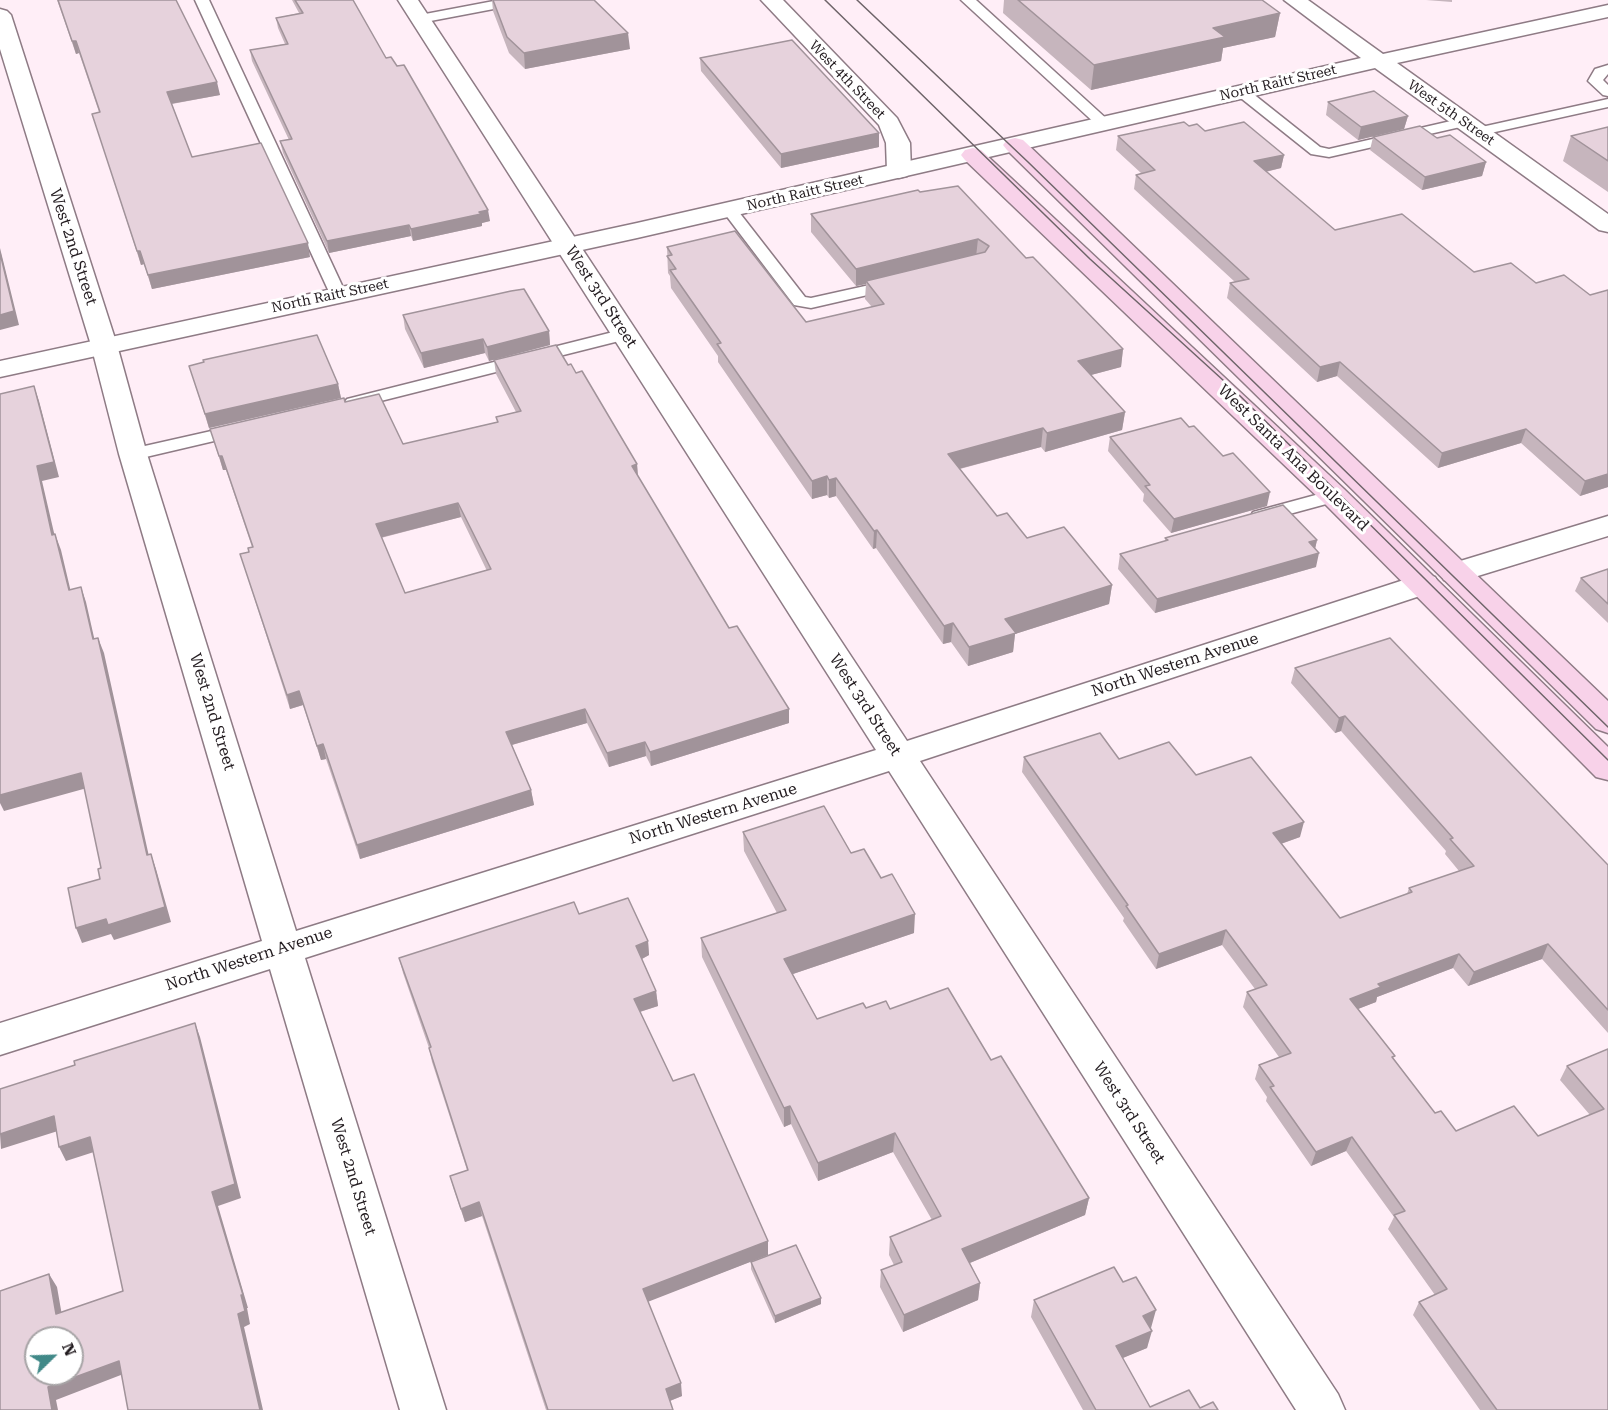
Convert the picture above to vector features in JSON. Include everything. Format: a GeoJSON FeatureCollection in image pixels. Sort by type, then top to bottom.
{"type":"FeatureCollection","features":[{"type":"Feature","properties":{"kind":"main road","name":"West Santa Ana Boulevard"},"geometry":{"type":"LineString","coordinates":[[1015,145],[1439,579],[1608,768]]}},
{"type":"Feature","properties":{"kind":"main road","name":"West Santa Ana Boulevard"},"geometry":{"type":"LineString","coordinates":[[973,155],[1334,496],[1439,579],[1608,721]]}},
{"type":"Feature","properties":{"kind":"street","name":"West 4th Street"},"geometry":{"type":"LineString","coordinates":[[771,0],[889,123],[898,143],[899,171]]}},
{"type":"Feature","properties":{"kind":"street","name":"West 5th Street"},"geometry":{"type":"LineString","coordinates":[[1294,0],[1608,225]]}},
{"type":"Feature","properties":{"kind":"street","name":"West 3rd Street"},"geometry":{"type":"LineString","coordinates":[[414,9],[1322,1410]]}},
{"type":"Feature","properties":{"kind":"street","name":"North Raitt Street"},"geometry":{"type":"LineString","coordinates":[[0,369],[730,210],[1377,60],[1608,11]]}},
{"type":"Feature","properties":{"kind":"street","name":"West 2nd Street"},"geometry":{"type":"LineString","coordinates":[[0,15],[4,45],[104,345],[133,454],[423,1410]]}},
{"type":"Feature","properties":{"kind":"street","name":"North Western Avenue"},"geometry":{"type":"LineString","coordinates":[[0,1039],[898,756],[1608,526]]}},
{"type":"Feature","properties":{"kind":"lane"},"geometry":{"type":"LineString","coordinates":[[202,0],[338,294]]}},
{"type":"Feature","properties":{"kind":"lane"},"geometry":{"type":"LineString","coordinates":[[414,9],[520,0]]}},
{"type":"Feature","properties":{"kind":"lane"},"geometry":{"type":"LineString","coordinates":[[968,0],[1104,124]]}},
{"type":"Feature","properties":{"kind":"lane"},"geometry":{"type":"LineString","coordinates":[[1608,69],[1600,72],[1594,81],[1608,92]]}},
{"type":"Feature","properties":{"kind":"lane"},"geometry":{"type":"LineString","coordinates":[[1242,92],[1316,151],[1329,153],[1608,103]]}},
{"type":"Feature","properties":{"kind":"lane"},"geometry":{"type":"LineString","coordinates":[[730,210],[800,301],[812,303],[829,300],[907,281]]}},
{"type":"Feature","properties":{"kind":"lane"},"geometry":{"type":"LineString","coordinates":[[332,408],[625,334]]}},
{"type":"Feature","properties":{"kind":"lane"},"geometry":{"type":"LineString","coordinates":[[133,454],[250,427]]}},
{"type":"Feature","properties":{"kind":"lane"},"geometry":{"type":"LineString","coordinates":[[1238,522],[1334,496]]}},
{"type":"Feature","properties":{"kind":"building"},"geometry":{"type":"Polygon","coordinates":[[[58,0],[176,0],[217,82],[167,92],[192,157],[261,143],[308,243],[148,275],[140,251],[137,251],[92,114],[100,112],[76,41],[72,41],[58,0]]]}},
{"type":"Feature","properties":{"kind":"building"},"geometry":{"type":"Polygon","coordinates":[[[295,0],[353,0],[386,58],[391,57],[397,66],[404,65],[488,210],[479,212],[481,214],[411,229],[409,225],[327,241],[280,141],[292,139],[250,50],[288,44],[276,18],[303,13],[295,0]]]}},
{"type":"Feature","properties":{"kind":"building"},"geometry":{"type":"Polygon","coordinates":[[[493,0],[594,0],[628,33],[524,53],[507,37],[493,0]]]}},
{"type":"Feature","properties":{"kind":"building"},"geometry":{"type":"Polygon","coordinates":[[[1018,0],[1262,0],[1280,13],[1213,28],[1225,37],[1094,65],[1018,0]]]}},
{"type":"Feature","properties":{"kind":"building"},"geometry":{"type":"Polygon","coordinates":[[[792,40],[879,133],[781,154],[700,58],[792,40]]]}},
{"type":"Feature","properties":{"kind":"building"},"geometry":{"type":"Polygon","coordinates":[[[1374,91],[1408,116],[1361,127],[1328,102],[1374,91]]]}},
{"type":"Feature","properties":{"kind":"building"},"geometry":{"type":"Polygon","coordinates":[[[1184,122],[1189,126],[1197,124],[1205,131],[1244,122],[1284,155],[1254,161],[1335,230],[1402,214],[1474,272],[1511,263],[1536,283],[1564,275],[1590,295],[1608,290],[1608,474],[1585,481],[1526,429],[1442,453],[1340,362],[1320,367],[1230,283],[1249,279],[1136,175],[1155,170],[1118,136],[1184,122]]]}},
{"type":"Feature","properties":{"kind":"building"},"geometry":{"type":"Polygon","coordinates":[[[1420,126],[1437,138],[1450,135],[1486,162],[1425,177],[1373,137],[1420,126]]]}},
{"type":"Feature","properties":{"kind":"building"},"geometry":{"type":"Polygon","coordinates":[[[1608,127],[1608,161],[1571,136],[1608,127]]]}},
{"type":"Feature","properties":{"kind":"building"},"geometry":{"type":"Polygon","coordinates":[[[958,186],[1026,258],[1033,257],[1123,349],[1078,361],[1125,412],[1047,433],[1043,428],[948,454],[997,516],[1007,513],[1027,538],[1064,527],[1112,585],[1005,619],[1016,633],[969,647],[953,623],[944,626],[877,530],[874,531],[836,478],[829,480],[827,476],[812,481],[717,344],[721,343],[670,270],[676,269],[667,256],[672,255],[667,247],[735,231],[806,322],[884,304],[866,281],[985,252],[989,246],[978,239],[856,269],[811,214],[918,190],[920,192],[958,186]]]}},
{"type":"Feature","properties":{"kind":"building"},"geometry":{"type":"Polygon","coordinates":[[[0,253],[14,311],[0,315],[0,253]]]}},
{"type":"Feature","properties":{"kind":"building"},"geometry":{"type":"Polygon","coordinates":[[[524,289],[549,331],[487,347],[483,339],[421,353],[403,315],[511,291],[524,289]]]}},
{"type":"Feature","properties":{"kind":"building"},"geometry":{"type":"Polygon","coordinates":[[[317,335],[338,384],[205,414],[189,366],[204,362],[203,360],[317,335]]]}},
{"type":"Feature","properties":{"kind":"building"},"geometry":{"type":"Polygon","coordinates":[[[556,345],[568,365],[571,364],[576,373],[582,371],[637,464],[632,466],[729,628],[737,626],[789,709],[650,752],[645,742],[607,753],[585,709],[506,732],[531,790],[357,845],[323,744],[317,746],[299,691],[287,695],[240,554],[249,552],[248,548],[253,547],[222,456],[219,456],[210,429],[344,398],[345,402],[379,394],[403,444],[498,422],[496,417],[521,411],[494,360],[556,345]],[[458,503],[376,524],[405,593],[491,569],[458,503]]]}},
{"type":"Feature","properties":{"kind":"building"},"geometry":{"type":"Polygon","coordinates":[[[34,386],[54,462],[37,466],[52,535],[55,534],[69,590],[81,587],[93,639],[98,638],[147,855],[151,854],[165,907],[108,925],[106,919],[76,928],[68,888],[100,879],[98,869],[101,868],[81,773],[0,795],[0,394],[34,386]]]}},
{"type":"Feature","properties":{"kind":"building"},"geometry":{"type":"Polygon","coordinates":[[[1181,418],[1189,427],[1194,426],[1223,456],[1233,453],[1270,492],[1174,519],[1145,486],[1150,485],[1110,437],[1181,418]]]}},
{"type":"Feature","properties":{"kind":"building"},"geometry":{"type":"Polygon","coordinates":[[[1283,505],[1317,540],[1309,542],[1319,553],[1157,599],[1120,554],[1168,540],[1165,538],[1283,505]]]}},
{"type":"Feature","properties":{"kind":"building"},"geometry":{"type":"Polygon","coordinates":[[[1608,569],[1608,604],[1581,578],[1608,569]]]}},
{"type":"Feature","properties":{"kind":"building"},"geometry":{"type":"Polygon","coordinates":[[[1390,638],[1608,865],[1608,1010],[1548,944],[1474,972],[1459,954],[1378,984],[1381,987],[1350,999],[1395,1056],[1392,1057],[1435,1113],[1441,1111],[1456,1131],[1514,1106],[1538,1136],[1604,1109],[1567,1066],[1608,1049],[1608,1410],[1497,1410],[1419,1302],[1447,1289],[1394,1215],[1405,1211],[1352,1137],[1316,1152],[1270,1087],[1274,1086],[1259,1065],[1291,1053],[1247,992],[1267,985],[1226,930],[1159,954],[1126,906],[1128,905],[1024,757],[1100,733],[1119,759],[1169,742],[1196,775],[1251,757],[1304,822],[1273,833],[1340,918],[1412,892],[1409,888],[1474,866],[1450,839],[1453,838],[1345,716],[1339,718],[1295,668],[1390,638]]]}},
{"type":"Feature","properties":{"kind":"building"},"geometry":{"type":"Polygon","coordinates":[[[824,806],[851,853],[864,849],[881,878],[892,874],[915,914],[784,959],[817,1019],[863,1003],[866,1008],[886,1001],[890,1009],[948,988],[991,1060],[1001,1056],[1089,1198],[962,1249],[980,1283],[904,1315],[881,1270],[902,1262],[890,1237],[941,1216],[895,1133],[818,1163],[790,1106],[784,1108],[701,938],[786,910],[743,832],[824,806]]]}},
{"type":"Feature","properties":{"kind":"building"},"geometry":{"type":"Polygon","coordinates":[[[628,898],[648,941],[636,946],[656,991],[634,999],[673,1081],[694,1074],[768,1241],[643,1289],[681,1383],[666,1389],[673,1410],[548,1410],[479,1202],[461,1209],[450,1176],[468,1170],[429,1048],[431,1047],[399,958],[574,902],[579,914],[628,898]]]}},
{"type":"Feature","properties":{"kind":"building"},"geometry":{"type":"Polygon","coordinates":[[[195,1023],[235,1184],[212,1192],[243,1295],[241,1295],[245,1311],[238,1314],[260,1410],[128,1410],[119,1361],[84,1374],[84,1326],[24,1326],[24,1386],[51,1386],[48,1387],[52,1410],[0,1410],[0,1291],[49,1274],[56,1314],[123,1291],[90,1137],[59,1147],[54,1116],[0,1134],[0,1089],[75,1065],[74,1061],[195,1023]]]}},
{"type":"Feature","properties":{"kind":"building"},"geometry":{"type":"Polygon","coordinates":[[[796,1245],[821,1298],[775,1316],[751,1262],[796,1245]]]}},
{"type":"Feature","properties":{"kind":"building"},"geometry":{"type":"Polygon","coordinates":[[[1114,1267],[1123,1282],[1136,1277],[1156,1310],[1143,1316],[1152,1331],[1116,1346],[1150,1407],[1189,1390],[1200,1408],[1213,1402],[1218,1410],[1096,1410],[1034,1300],[1114,1267]]]}},
{"type":"Feature","properties":{"kind":"tram line"},"geometry":{"type":"LineString","coordinates":[[825,0],[1090,259],[1235,391],[1608,760]]}},
{"type":"Feature","properties":{"kind":"tram line"},"geometry":{"type":"LineString","coordinates":[[857,0],[1028,162],[1608,727]]}}]}
